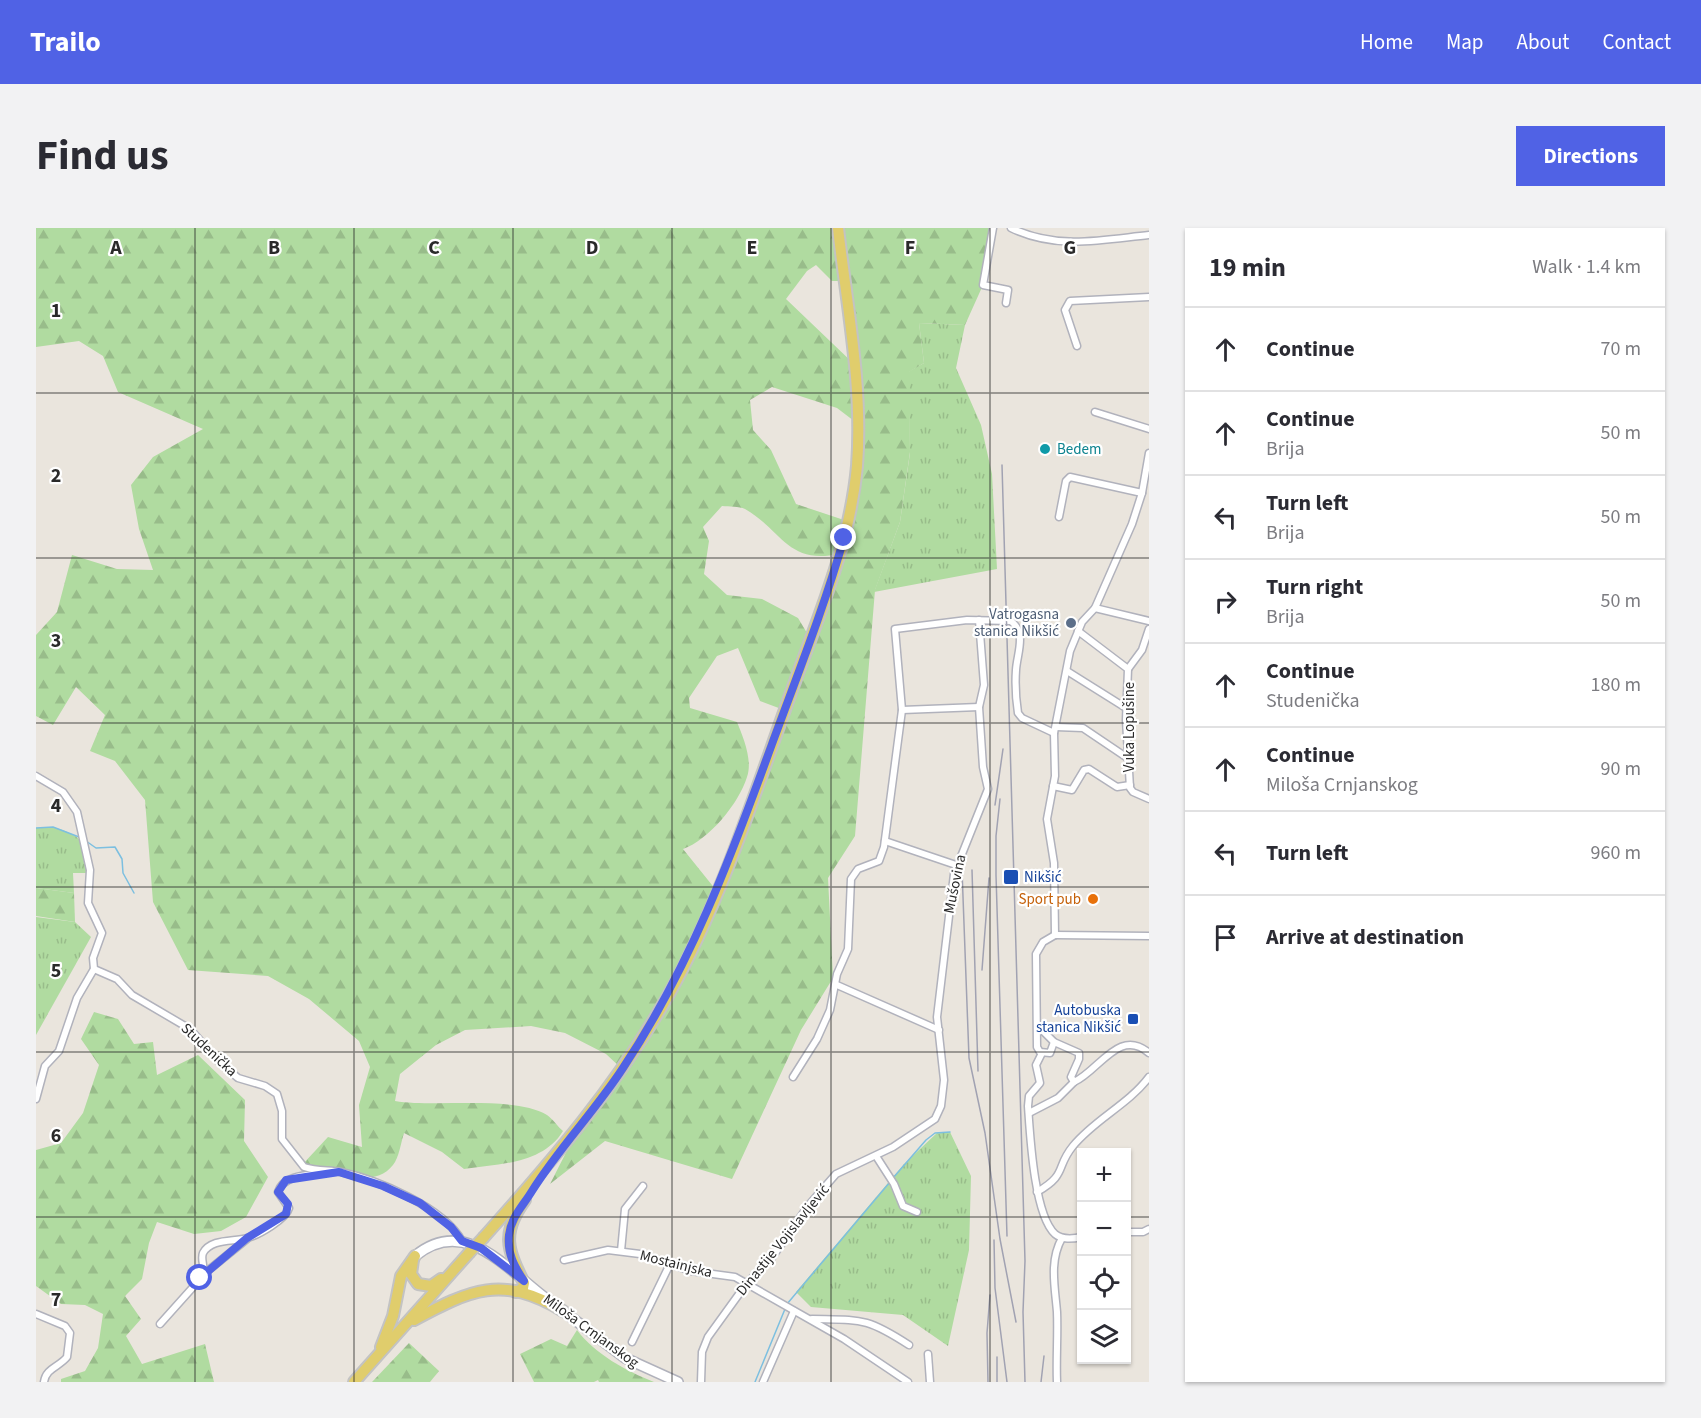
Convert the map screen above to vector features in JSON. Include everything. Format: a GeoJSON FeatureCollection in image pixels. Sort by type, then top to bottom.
{"type":"FeatureCollection","features":[{"type":"Feature","properties":{"kind":"main road"},"geometry":{"type":"LineString","coordinates":[[354,1382],[539,1177],[617,1078],[659,1010],[688,956],[715,896],[836,565],[852,500],[858,428],[855,364],[838,228]]}},
{"type":"Feature","properties":{"kind":"main road"},"geometry":{"type":"LineString","coordinates":[[516,1292],[523,1288],[524,1281],[512,1261],[509,1236],[514,1217],[539,1177]]}},
{"type":"Feature","properties":{"kind":"main road"},"geometry":{"type":"LineString","coordinates":[[378,1355],[392,1320],[401,1276],[415,1256],[436,1243],[462,1241]]}},
{"type":"Feature","properties":{"kind":"main road","name":"Miloša Crnjanskog"},"geometry":{"type":"LineString","coordinates":[[462,1241],[481,1248],[625,1358],[678,1382]]}},
{"type":"Feature","properties":{"kind":"main road"},"geometry":{"type":"LineString","coordinates":[[415,1256],[411,1276],[416,1282],[425,1286],[436,1283],[468,1255]]}},
{"type":"Feature","properties":{"kind":"main road"},"geometry":{"type":"LineString","coordinates":[[405,1325],[461,1296],[491,1290],[516,1292],[540,1299],[563,1311]]}},
{"type":"Feature","properties":{"kind":"street"},"geometry":{"type":"LineString","coordinates":[[993,228],[983,285],[1008,290],[1006,303]]}},
{"type":"Feature","properties":{"kind":"street"},"geometry":{"type":"LineString","coordinates":[[1011,228],[1032,238],[1066,243],[1149,235]]}},
{"type":"Feature","properties":{"kind":"street"},"geometry":{"type":"LineString","coordinates":[[1077,346],[1065,310],[1070,301],[1149,297]]}},
{"type":"Feature","properties":{"kind":"street"},"geometry":{"type":"LineString","coordinates":[[1095,412],[1149,429]]}},
{"type":"Feature","properties":{"kind":"street"},"geometry":{"type":"LineString","coordinates":[[1054,934],[1054,863],[1047,819],[1053,786],[1055,730],[1078,631],[1095,608],[1132,525],[1147,477],[1149,453]]}},
{"type":"Feature","properties":{"kind":"street"},"geometry":{"type":"LineString","coordinates":[[1059,517],[1070,477],[1142,493]]}},
{"type":"Feature","properties":{"kind":"street"},"geometry":{"type":"LineString","coordinates":[[1095,608],[1149,621]]}},
{"type":"Feature","properties":{"kind":"street"},"geometry":{"type":"LineString","coordinates":[[793,1077],[817,1039],[837,985],[837,974],[848,949],[851,879],[858,869],[879,861],[885,841],[902,710],[894,629],[1006,619],[1017,628],[1020,642],[1016,670],[1018,713],[1022,718],[1055,730],[1083,728],[1129,759]]}},
{"type":"Feature","properties":{"kind":"street"},"geometry":{"type":"LineString","coordinates":[[902,710],[980,707],[984,685],[979,620]]}},
{"type":"Feature","properties":{"kind":"street"},"geometry":{"type":"LineString","coordinates":[[1128,669],[1142,650],[1149,629]]}},
{"type":"Feature","properties":{"kind":"street","name":"Vuka Lopušine"},"geometry":{"type":"LineString","coordinates":[[1078,631],[1128,669],[1126,708],[1130,785],[1133,792],[1149,799]]}},
{"type":"Feature","properties":{"kind":"street"},"geometry":{"type":"LineString","coordinates":[[1067,671],[1126,708]]}},
{"type":"Feature","properties":{"kind":"street","name":"Mušovina"},"geometry":{"type":"LineString","coordinates":[[939,1030],[937,1017],[943,949],[956,865],[987,795],[980,707]]}},
{"type":"Feature","properties":{"kind":"street"},"geometry":{"type":"LineString","coordinates":[[1053,786],[1072,790],[1084,770],[1089,770],[1118,787],[1130,785]]}},
{"type":"Feature","properties":{"kind":"street"},"geometry":{"type":"LineString","coordinates":[[36,776],[69,799],[77,812],[90,870],[88,903],[102,933],[93,958],[94,969],[77,998],[59,1051],[45,1065],[36,1099]]}},
{"type":"Feature","properties":{"kind":"street"},"geometry":{"type":"LineString","coordinates":[[885,841],[956,865]]}},
{"type":"Feature","properties":{"kind":"street"},"geometry":{"type":"LineString","coordinates":[[1042,1053],[1037,1047],[1039,1026],[1036,954],[1043,942],[1054,934],[1149,936]]}},
{"type":"Feature","properties":{"kind":"street","name":"Studenička"},"geometry":{"type":"LineString","coordinates":[[94,969],[117,979],[132,995],[190,1029],[219,1062],[238,1078],[271,1089],[281,1103],[281,1135],[287,1148],[304,1167],[360,1178],[420,1203],[451,1227],[462,1241]]}},
{"type":"Feature","properties":{"kind":"street"},"geometry":{"type":"LineString","coordinates":[[837,985],[939,1030]]}},
{"type":"Feature","properties":{"kind":"street"},"geometry":{"type":"LineString","coordinates":[[1039,1026],[1054,1042],[1079,1053],[1071,1077],[1074,1082]]}},
{"type":"Feature","properties":{"kind":"street","name":"Dinastije Vojislavljević"},"geometry":{"type":"LineString","coordinates":[[701,1382],[702,1352],[708,1337],[747,1283],[771,1259],[808,1206],[836,1174],[894,1147],[935,1119],[939,1113],[944,1080],[939,1030]]}},
{"type":"Feature","properties":{"kind":"street"},"geometry":{"type":"LineString","coordinates":[[1042,1053],[1050,1053],[1054,1042]]}},
{"type":"Feature","properties":{"kind":"street"},"geometry":{"type":"LineString","coordinates":[[1029,1113],[1058,1098],[1074,1082],[1119,1047],[1135,1045],[1149,1053]]}},
{"type":"Feature","properties":{"kind":"street"},"geometry":{"type":"LineString","coordinates":[[1042,1053],[1036,1065],[1040,1083],[1029,1096],[1037,1192],[1053,1233],[1062,1238],[1077,1237]]}},
{"type":"Feature","properties":{"kind":"street"},"geometry":{"type":"LineString","coordinates":[[1037,1192],[1057,1178],[1065,1157],[1074,1144],[1140,1089],[1149,1077]]}},
{"type":"Feature","properties":{"kind":"street"},"geometry":{"type":"LineString","coordinates":[[876,1156],[894,1184],[903,1206],[917,1212]]}},
{"type":"Feature","properties":{"kind":"street"},"geometry":{"type":"LineString","coordinates":[[160,1324],[205,1273],[247,1238],[288,1212],[288,1204],[278,1192],[286,1180],[330,1172]]}},
{"type":"Feature","properties":{"kind":"street"},"geometry":{"type":"LineString","coordinates":[[621,1251],[625,1209],[643,1186]]}},
{"type":"Feature","properties":{"kind":"street"},"geometry":{"type":"LineString","coordinates":[[1131,1232],[1143,1232],[1149,1229]]}},
{"type":"Feature","properties":{"kind":"street"},"geometry":{"type":"LineString","coordinates":[[205,1273],[202,1257],[211,1245],[247,1238]]}},
{"type":"Feature","properties":{"kind":"street"},"geometry":{"type":"LineString","coordinates":[[1057,1382],[1057,1312],[1053,1285],[1056,1249],[1062,1238]]}},
{"type":"Feature","properties":{"kind":"street","name":"Mostainjska"},"geometry":{"type":"LineString","coordinates":[[564,1260],[608,1250],[640,1254],[691,1271],[735,1278],[793,1311]]}},
{"type":"Feature","properties":{"kind":"street"},"geometry":{"type":"LineString","coordinates":[[632,1341],[670,1264]]}},
{"type":"Feature","properties":{"kind":"street"},"geometry":{"type":"LineString","coordinates":[[763,1382],[793,1311],[844,1339],[908,1382]]}},
{"type":"Feature","properties":{"kind":"street"},"geometry":{"type":"LineString","coordinates":[[36,1314],[65,1326],[70,1333],[66,1357],[45,1376],[44,1382]]}},
{"type":"Feature","properties":{"kind":"street"},"geometry":{"type":"LineString","coordinates":[[808,1319],[861,1320],[909,1345]]}},
{"type":"Feature","properties":{"kind":"street"},"geometry":{"type":"LineString","coordinates":[[928,1354],[930,1382]]}},
{"type":"Feature","properties":{"kind":"green space"},"geometry":{"type":"Polygon","coordinates":[[[36,228],[995,228],[983,285],[965,325],[919,323],[924,363],[909,372],[910,452],[900,522],[875,590],[855,836],[828,878],[833,978],[801,1030],[732,1179],[605,1141],[550,1184],[578,1129],[622,1069],[606,1054],[565,1033],[531,1026],[465,1030],[436,1045],[400,1074],[395,1101],[514,1105],[532,1109],[547,1115],[563,1131],[544,1150],[519,1160],[464,1169],[442,1152],[404,1133],[393,1165],[384,1173],[374,1177],[349,1177],[302,1165],[328,1137],[362,1147],[359,1105],[370,1067],[359,1041],[309,999],[268,976],[188,970],[153,902],[145,800],[115,761],[90,751],[105,715],[76,687],[53,725],[36,716],[36,635],[57,612],[72,555],[117,569],[153,570],[139,529],[131,485],[153,457],[203,429],[118,392],[103,356],[79,341],[36,347],[36,228]],[[816,265],[807,271],[786,299],[854,364],[845,281],[832,281],[816,265]],[[772,387],[750,400],[753,430],[771,450],[796,504],[847,521],[858,424],[837,408],[772,387]],[[722,506],[703,527],[709,541],[704,574],[727,595],[762,599],[798,618],[810,638],[839,554],[808,555],[796,550],[786,544],[758,517],[740,507],[722,506]],[[738,648],[717,656],[689,698],[690,708],[737,722],[746,749],[749,770],[737,798],[722,819],[703,838],[683,849],[716,890],[784,710],[760,701],[738,648]]]}},
{"type":"Feature","properties":{"kind":"green space"},"geometry":{"type":"Polygon","coordinates":[[[919,323],[965,325],[956,368],[981,425],[992,474],[997,569],[874,592],[900,522],[910,453],[908,372],[924,363],[919,323]]]}},
{"type":"Feature","properties":{"kind":"green space"},"geometry":{"type":"Polygon","coordinates":[[[53,827],[77,837],[84,847],[90,873],[73,873],[74,893],[36,888],[36,828],[53,827]]]}},
{"type":"Feature","properties":{"kind":"green space"},"geometry":{"type":"Polygon","coordinates":[[[36,888],[74,893],[75,922],[36,916],[36,888]]]}},
{"type":"Feature","properties":{"kind":"green space"},"geometry":{"type":"Polygon","coordinates":[[[36,917],[75,922],[91,937],[36,1035],[36,917]]]}},
{"type":"Feature","properties":{"kind":"green space"},"geometry":{"type":"Polygon","coordinates":[[[94,1012],[118,1019],[134,1044],[153,1042],[157,1075],[198,1055],[245,1100],[244,1141],[268,1177],[246,1217],[221,1231],[194,1234],[157,1222],[149,1243],[142,1279],[125,1296],[141,1319],[126,1336],[142,1364],[205,1344],[214,1382],[61,1382],[61,1379],[85,1371],[98,1348],[103,1314],[85,1305],[61,1304],[36,1286],[36,1150],[61,1143],[83,1113],[99,1065],[81,1039],[94,1012]]]}},
{"type":"Feature","properties":{"kind":"green space"},"geometry":{"type":"Polygon","coordinates":[[[950,1132],[971,1176],[969,1250],[948,1346],[903,1315],[811,1307],[796,1292],[904,1164],[937,1133],[950,1132]]]}},
{"type":"Feature","properties":{"kind":"green space"},"geometry":{"type":"Polygon","coordinates":[[[577,1330],[593,1347],[612,1361],[654,1382],[599,1382],[598,1380],[594,1382],[534,1382],[520,1354],[551,1339],[567,1346],[577,1330]]]}},
{"type":"Feature","properties":{"kind":"green space"},"geometry":{"type":"Polygon","coordinates":[[[409,1343],[439,1371],[430,1382],[372,1382],[409,1343]]]}},
{"type":"Feature","properties":{"kind":"waterway"},"geometry":{"type":"LineString","coordinates":[[36,828],[53,827],[79,837]]}},
{"type":"Feature","properties":{"kind":"waterway"},"geometry":{"type":"LineString","coordinates":[[86,841],[96,848],[115,847],[122,859],[123,873],[134,893]]}},
{"type":"Feature","properties":{"kind":"waterway"},"geometry":{"type":"LineString","coordinates":[[893,1178],[926,1140],[935,1133],[950,1132]]}},
{"type":"Feature","properties":{"kind":"waterway"},"geometry":{"type":"LineString","coordinates":[[787,1304],[890,1182]]}},
{"type":"Feature","properties":{"kind":"waterway"},"geometry":{"type":"LineString","coordinates":[[755,1382],[785,1309]]}},
{"type":"Feature","properties":{"kind":"railway"},"geometry":{"type":"LineString","coordinates":[[1002,465],[1025,1261],[1023,1312],[1025,1382]]}},
{"type":"Feature","properties":{"kind":"railway"},"geometry":{"type":"LineString","coordinates":[[995,805],[1003,749]]}},
{"type":"Feature","properties":{"kind":"railway"},"geometry":{"type":"LineString","coordinates":[[1000,799],[996,836],[996,875],[1007,1236]]}},
{"type":"Feature","properties":{"kind":"railway"},"geometry":{"type":"LineString","coordinates":[[962,870],[969,1058],[985,1133],[1000,1239],[1016,1322]]}},
{"type":"Feature","properties":{"kind":"railway"},"geometry":{"type":"LineString","coordinates":[[972,870],[978,1071]]}},
{"type":"Feature","properties":{"kind":"railway"},"geometry":{"type":"LineString","coordinates":[[982,970],[989,878]]}},
{"type":"Feature","properties":{"kind":"railway"},"geometry":{"type":"LineString","coordinates":[[994,1240],[995,1288],[1007,1382]]}},
{"type":"Feature","properties":{"kind":"railway"},"geometry":{"type":"LineString","coordinates":[[988,1382],[987,1333],[990,1295]]}},
{"type":"Feature","properties":{"kind":"railway"},"geometry":{"type":"LineString","coordinates":[[1041,1382],[1044,1356]]}},
{"type":"Feature","properties":{"kind":"railway"},"geometry":{"type":"LineString","coordinates":[[997,1357],[997,1382]]}},
{"type":"Feature","properties":{"kind":"place","name":"Bedem"},"geometry":{"type":"Point","coordinates":[1045,449]}},
{"type":"Feature","properties":{"kind":"place","name":"Vatrogasna stanica Nikšić"},"geometry":{"type":"Point","coordinates":[1071,623]}},
{"type":"Feature","properties":{"kind":"place","name":"Nikšić"},"geometry":{"type":"Point","coordinates":[1011,877]}},
{"type":"Feature","properties":{"kind":"place","name":"Sport pub"},"geometry":{"type":"Point","coordinates":[1093,899]}},
{"type":"Feature","properties":{"kind":"place","name":"Autobuska stanica Nikšić"},"geometry":{"type":"Point","coordinates":[1133,1019]}},
{"type":"Feature","properties":{"kind":"route"},"geometry":{"type":"LineString","coordinates":[[200,1278],[247,1238],[286,1214],[289,1210],[288,1204],[278,1192],[278,1188],[286,1180],[306,1175],[339,1172],[383,1186],[420,1203],[451,1227],[462,1241],[481,1248],[524,1281],[510,1254],[508,1243],[512,1221],[539,1177],[617,1078],[659,1010],[688,956],[715,896],[758,784],[844,538]]}}]}
